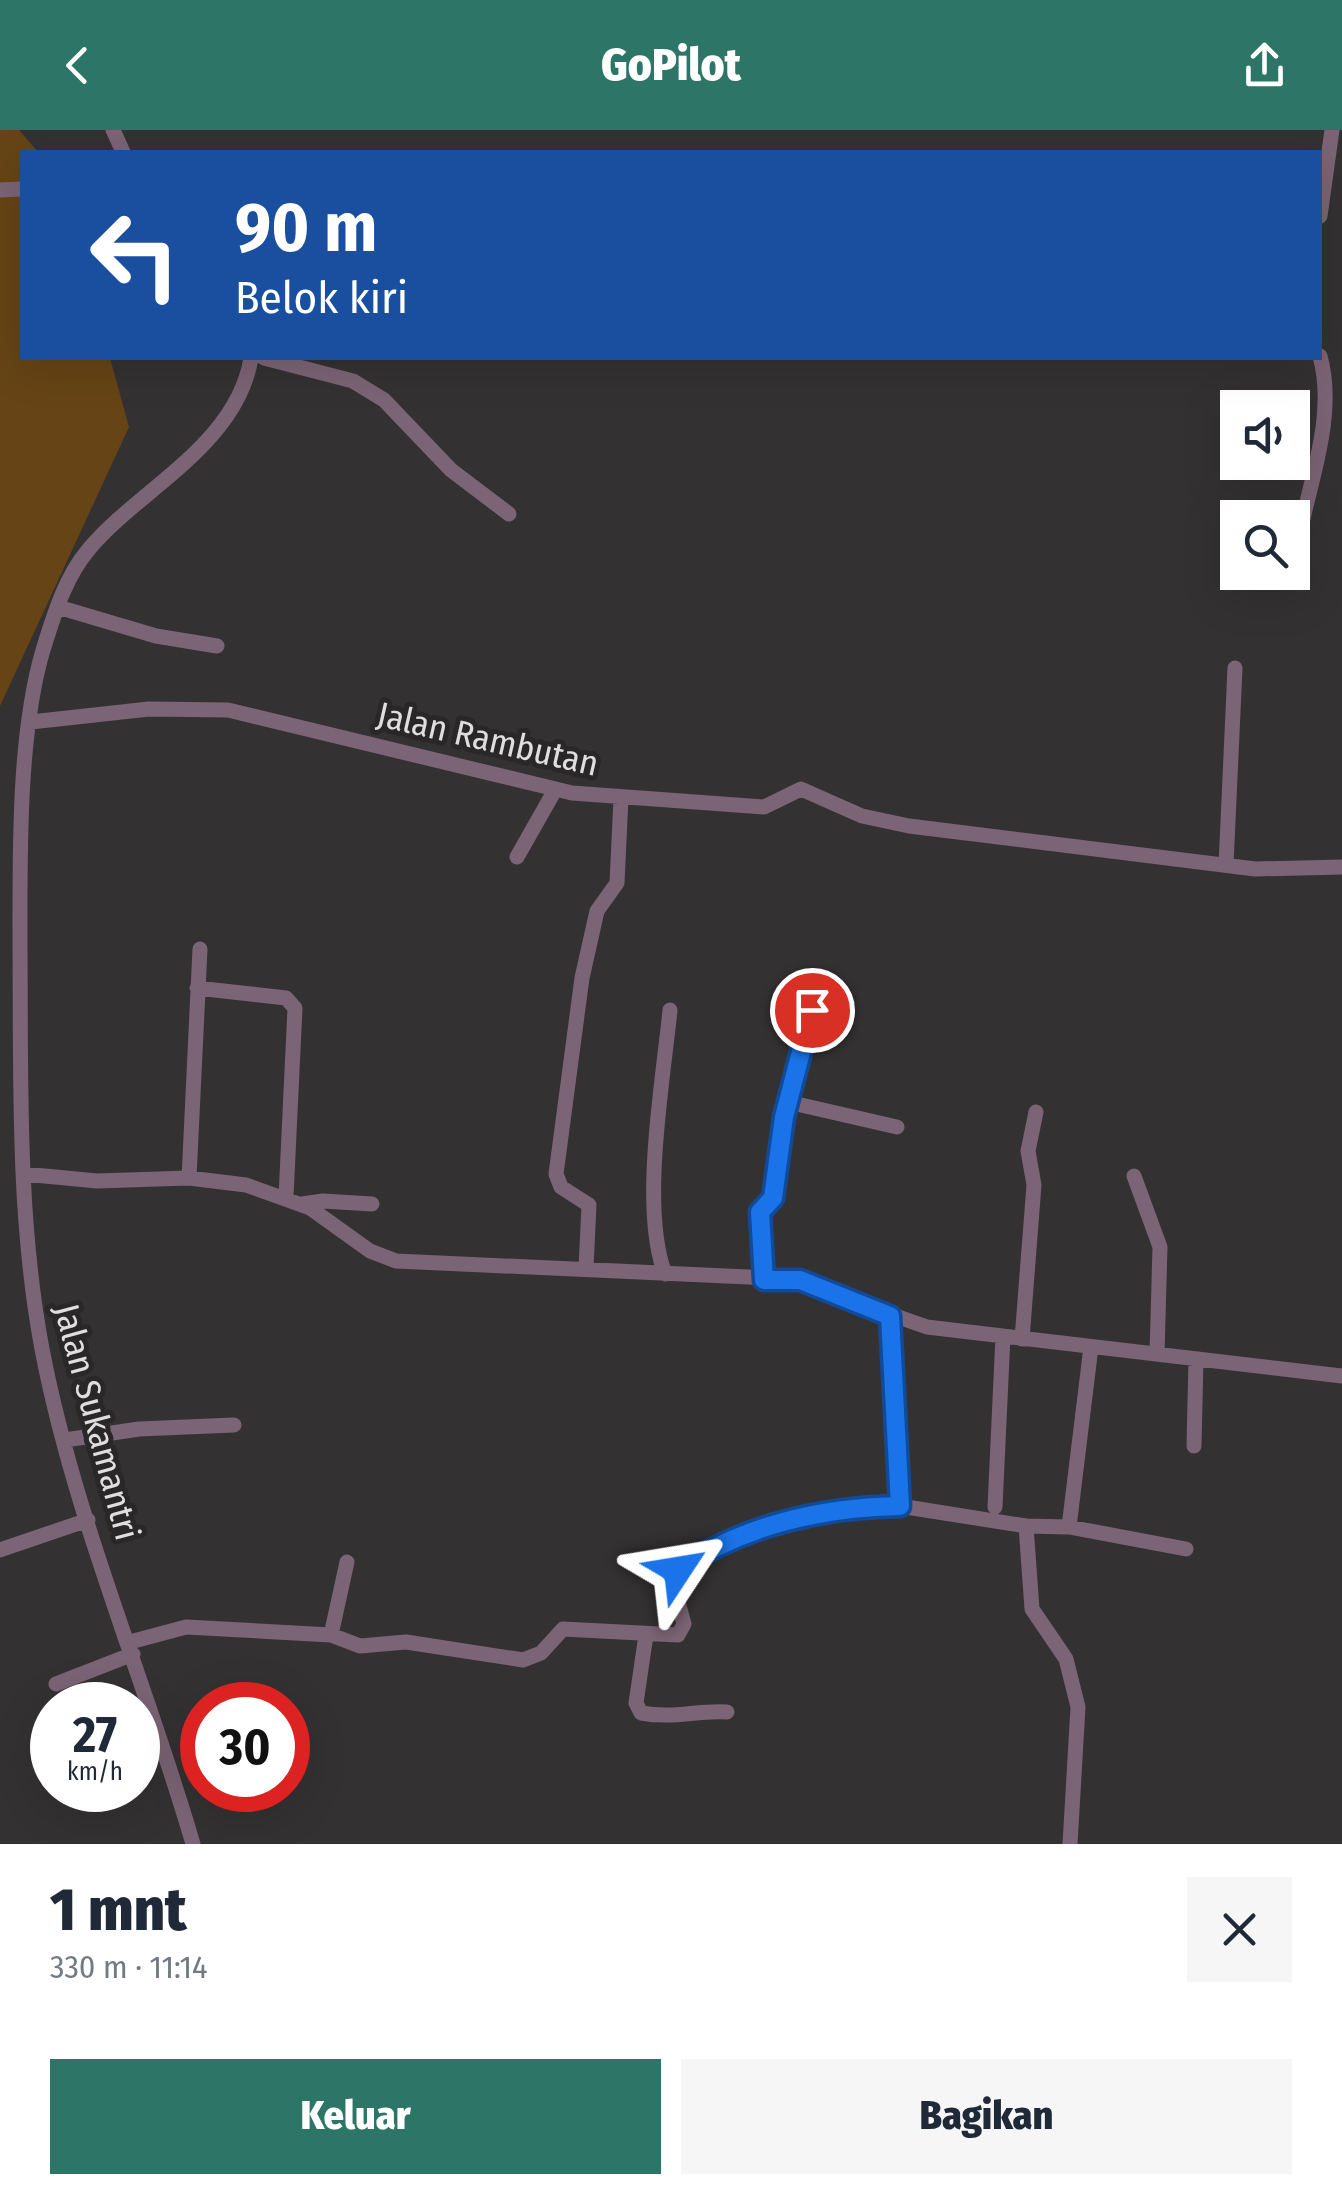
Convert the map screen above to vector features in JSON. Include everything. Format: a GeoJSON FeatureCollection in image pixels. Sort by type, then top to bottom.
{"type":"FeatureCollection","features":[{"type":"Feature","properties":{"kind":"street"},"geometry":{"type":"LineString","coordinates":[[1322,202],[1332,130]]}},
{"type":"Feature","properties":{"kind":"street","name":"Jalan Sukamantri"},"geometry":{"type":"LineString","coordinates":[[193,1844],[88,1520],[65,1440],[34,1300],[20,1077],[20,862],[31,722],[42,653],[58,607],[90,548],[204,443],[238,392],[250,360]]}},
{"type":"Feature","properties":{"kind":"street"},"geometry":{"type":"LineString","coordinates":[[272,360],[353,381],[384,400],[451,470],[509,514]]}},
{"type":"Feature","properties":{"kind":"street"},"geometry":{"type":"LineString","coordinates":[[1307,500],[1324,420],[1326,380],[1321,360]]}},
{"type":"Feature","properties":{"kind":"street"},"geometry":{"type":"LineString","coordinates":[[58,607],[156,636],[216,646]]}},
{"type":"Feature","properties":{"kind":"street"},"geometry":{"type":"LineString","coordinates":[[1226,865],[1235,668]]}},
{"type":"Feature","properties":{"kind":"street","name":"Jalan Rambutan"},"geometry":{"type":"LineString","coordinates":[[31,722],[149,709],[228,710],[555,790],[764,807],[805,790],[883,822],[1226,865],[1342,867]]}},
{"type":"Feature","properties":{"kind":"street"},"geometry":{"type":"LineString","coordinates":[[517,857],[555,790]]}},
{"type":"Feature","properties":{"kind":"street"},"geometry":{"type":"LineString","coordinates":[[586,1268],[588,1202],[560,1187],[556,1174],[582,978],[597,911],[617,883],[621,798]]}},
{"type":"Feature","properties":{"kind":"street"},"geometry":{"type":"LineString","coordinates":[[190,1178],[200,949]]}},
{"type":"Feature","properties":{"kind":"street"},"geometry":{"type":"LineString","coordinates":[[197,988],[286,998],[295,1008],[294,1201]]}},
{"type":"Feature","properties":{"kind":"street"},"geometry":{"type":"LineString","coordinates":[[665,1274],[654,1246],[670,1010]]}},
{"type":"Feature","properties":{"kind":"street"},"geometry":{"type":"LineString","coordinates":[[764,1280],[760,1212],[773,1198],[788,1102],[812,1010]]}},
{"type":"Feature","properties":{"kind":"street"},"geometry":{"type":"LineString","coordinates":[[0,1075],[20,1077]]}},
{"type":"Feature","properties":{"kind":"street"},"geometry":{"type":"LineString","coordinates":[[788,1102],[897,1127]]}},
{"type":"Feature","properties":{"kind":"street"},"geometry":{"type":"LineString","coordinates":[[1022,1339],[1034,1185],[1028,1151],[1036,1112]]}},
{"type":"Feature","properties":{"kind":"street"},"geometry":{"type":"LineString","coordinates":[[24,1174],[97,1182],[190,1178],[246,1185],[294,1201],[370,1251],[396,1262],[800,1280],[927,1327],[1342,1376]]}},
{"type":"Feature","properties":{"kind":"street"},"geometry":{"type":"LineString","coordinates":[[1134,1176],[1160,1247],[1157,1354]]}},
{"type":"Feature","properties":{"kind":"street"},"geometry":{"type":"LineString","coordinates":[[294,1201],[372,1204]]}},
{"type":"Feature","properties":{"kind":"street"},"geometry":{"type":"LineString","coordinates":[[890,1316],[900,1506]]}},
{"type":"Feature","properties":{"kind":"street"},"geometry":{"type":"LineString","coordinates":[[995,1508],[1003,1336]]}},
{"type":"Feature","properties":{"kind":"street"},"geometry":{"type":"LineString","coordinates":[[1068,1527],[1091,1348]]}},
{"type":"Feature","properties":{"kind":"street"},"geometry":{"type":"LineString","coordinates":[[1194,1446],[1196,1358]]}},
{"type":"Feature","properties":{"kind":"street"},"geometry":{"type":"LineString","coordinates":[[65,1440],[138,1430],[234,1425]]}},
{"type":"Feature","properties":{"kind":"street"},"geometry":{"type":"LineString","coordinates":[[60,1682],[186,1627],[331,1635],[360,1646],[406,1642],[510,1661],[536,1656],[562,1628],[669,1637],[682,1632],[684,1620],[673,1578],[712,1546],[823,1513],[900,1506],[1026,1526],[1068,1527],[1186,1549]]}},
{"type":"Feature","properties":{"kind":"street"},"geometry":{"type":"LineString","coordinates":[[0,1550],[88,1520]]}},
{"type":"Feature","properties":{"kind":"street"},"geometry":{"type":"LineString","coordinates":[[1026,1526],[1032,1609],[1066,1659],[1078,1708],[1070,1844]]}},
{"type":"Feature","properties":{"kind":"street"},"geometry":{"type":"LineString","coordinates":[[331,1635],[348,1562]]}},
{"type":"Feature","properties":{"kind":"street"},"geometry":{"type":"LineString","coordinates":[[646,1635],[636,1703],[641,1713],[674,1718],[702,1711],[727,1712]]}},
{"type":"Feature","properties":{"kind":"shaded area"},"geometry":{"type":"Polygon","coordinates":[[[0,130],[19,130],[36,150],[20,150],[20,360],[111,360],[129,427],[0,706],[0,130]]]}},
{"type":"Feature","properties":{"kind":"route"},"geometry":{"type":"LineString","coordinates":[[678,1570],[712,1546],[737,1537],[845,1508],[900,1506],[890,1316],[800,1280],[764,1280],[759,1217],[773,1198],[784,1117],[800,1070],[812,1010]]}}]}
